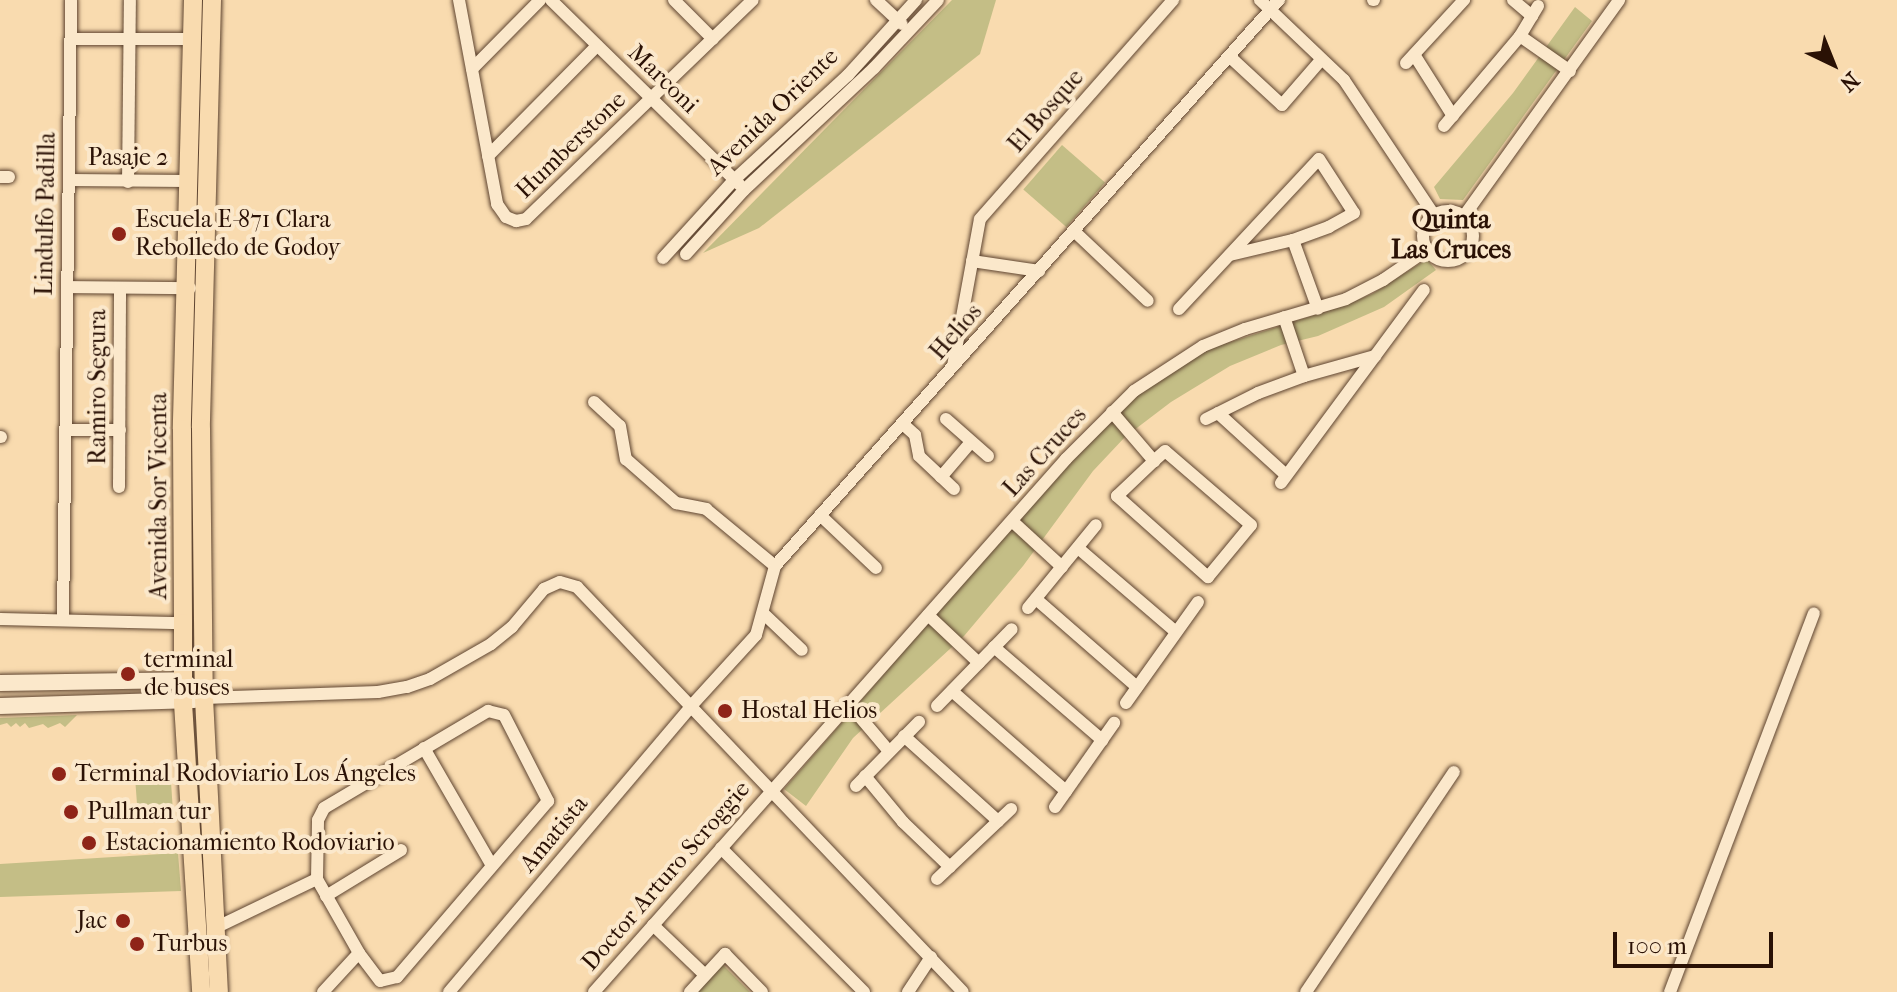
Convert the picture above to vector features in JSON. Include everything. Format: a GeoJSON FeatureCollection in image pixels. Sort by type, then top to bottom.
{"type":"FeatureCollection","features":[{"type":"Feature","properties":{"kind":"main road","name":"Avenida Sor Vicenta"},"geometry":{"type":"LineString","coordinates":[[193,0],[185,288],[183,703],[201,992]]}},
{"type":"Feature","properties":{"kind":"main road","name":"Avenida Sor Vicenta"},"geometry":{"type":"LineString","coordinates":[[212,0],[201,428],[204,698],[219,992]]}},
{"type":"Feature","properties":{"kind":"main road"},"geometry":{"type":"LineString","coordinates":[[0,683],[183,680],[204,698]]}},
{"type":"Feature","properties":{"kind":"main road"},"geometry":{"type":"LineString","coordinates":[[94,682],[97,704]]}},
{"type":"Feature","properties":{"kind":"main road"},"geometry":{"type":"LineString","coordinates":[[0,706],[183,703],[204,698]]}},
{"type":"Feature","properties":{"kind":"main road"},"geometry":{"type":"LineString","coordinates":[[195,896],[215,919]]}},
{"type":"Feature","properties":{"kind":"street","name":"Lindulfo Padilla"},"geometry":{"type":"LineString","coordinates":[[63,620],[71,0]]}},
{"type":"Feature","properties":{"kind":"street"},"geometry":{"type":"LineString","coordinates":[[128,182],[130,0]]}},
{"type":"Feature","properties":{"kind":"street","name":"Humberstone"},"geometry":{"type":"LineString","coordinates":[[459,0],[499,209],[511,220],[526,219],[753,0]]}},
{"type":"Feature","properties":{"kind":"street"},"geometry":{"type":"LineString","coordinates":[[472,69],[540,0]]}},
{"type":"Feature","properties":{"kind":"street","name":"Marconi"},"geometry":{"type":"LineString","coordinates":[[551,0],[744,190]]}},
{"type":"Feature","properties":{"kind":"street"},"geometry":{"type":"LineString","coordinates":[[674,0],[713,39]]}},
{"type":"Feature","properties":{"kind":"street"},"geometry":{"type":"LineString","coordinates":[[876,0],[900,20],[909,33]]}},
{"type":"Feature","properties":{"kind":"street","name":"Avenida Oriente"},"geometry":{"type":"LineString","coordinates":[[663,258],[735,179],[848,75],[916,0]]}},
{"type":"Feature","properties":{"kind":"street","name":"Avenida Oriente"},"geometry":{"type":"LineString","coordinates":[[686,254],[744,190],[909,33],[938,0]]}},
{"type":"Feature","properties":{"kind":"street","name":"El Bosque"},"geometry":{"type":"LineString","coordinates":[[953,369],[980,219],[1173,0]]}},
{"type":"Feature","properties":{"kind":"street"},"geometry":{"type":"LineString","coordinates":[[1260,0],[1274,5],[1321,60],[1344,80],[1434,215]]}},
{"type":"Feature","properties":{"kind":"street"},"geometry":{"type":"LineString","coordinates":[[1453,116],[1410,60],[1464,0]]}},
{"type":"Feature","properties":{"kind":"street"},"geometry":{"type":"LineString","coordinates":[[1444,126],[1520,36],[1535,11],[1513,0]]}},
{"type":"Feature","properties":{"kind":"street"},"geometry":{"type":"LineString","coordinates":[[1464,216],[1619,0]]}},
{"type":"Feature","properties":{"kind":"street","name":"Helios"},"geometry":{"type":"LineString","coordinates":[[692,705],[756,635],[775,566],[904,425],[1274,5]]}},
{"type":"Feature","properties":{"kind":"street"},"geometry":{"type":"LineString","coordinates":[[1520,36],[1570,71]]}},
{"type":"Feature","properties":{"kind":"street"},"geometry":{"type":"LineString","coordinates":[[71,39],[192,39]]}},
{"type":"Feature","properties":{"kind":"street"},"geometry":{"type":"LineString","coordinates":[[488,156],[597,46]]}},
{"type":"Feature","properties":{"kind":"street"},"geometry":{"type":"LineString","coordinates":[[1229,56],[1282,105],[1321,60]]}},
{"type":"Feature","properties":{"kind":"street"},"geometry":{"type":"LineString","coordinates":[[1179,309],[1229,255],[1319,159],[1354,213],[1329,227],[1293,240],[1229,255]]}},
{"type":"Feature","properties":{"kind":"street","name":"Pasaje 2"},"geometry":{"type":"LineString","coordinates":[[69,180],[187,181]]}},
{"type":"Feature","properties":{"kind":"street"},"geometry":{"type":"LineString","coordinates":[[1449,211],[1464,216],[1474,235],[1466,255],[1445,262],[1427,250],[1423,235],[1434,215],[1449,211]]}},
{"type":"Feature","properties":{"kind":"street"},"geometry":{"type":"LineString","coordinates":[[1075,232],[1148,301]]}},
{"type":"Feature","properties":{"kind":"street"},"geometry":{"type":"LineString","coordinates":[[1293,240],[1318,309]]}},
{"type":"Feature","properties":{"kind":"street","name":"Las Cruces"},"geometry":{"type":"LineString","coordinates":[[771,789],[1112,412],[1145,383],[1183,357],[1223,337],[1318,309],[1383,280],[1427,250]]}},
{"type":"Feature","properties":{"kind":"street"},"geometry":{"type":"LineString","coordinates":[[972,261],[1039,271]]}},
{"type":"Feature","properties":{"kind":"street"},"geometry":{"type":"LineString","coordinates":[[67,287],[205,287]]}},
{"type":"Feature","properties":{"kind":"street","name":"Ramiro Segura"},"geometry":{"type":"LineString","coordinates":[[119,487],[120,288]]}},
{"type":"Feature","properties":{"kind":"street"},"geometry":{"type":"LineString","coordinates":[[1375,356],[1304,376],[1212,416],[1284,479],[1424,290]]}},
{"type":"Feature","properties":{"kind":"street"},"geometry":{"type":"LineString","coordinates":[[1284,317],[1304,376]]}},
{"type":"Feature","properties":{"kind":"street"},"geometry":{"type":"LineString","coordinates":[[594,402],[620,426],[626,459],[676,503],[706,509],[775,566]]}},
{"type":"Feature","properties":{"kind":"street"},"geometry":{"type":"LineString","coordinates":[[1112,412],[1154,461]]}},
{"type":"Feature","properties":{"kind":"street"},"geometry":{"type":"LineString","coordinates":[[946,419],[988,456]]}},
{"type":"Feature","properties":{"kind":"street"},"geometry":{"type":"LineString","coordinates":[[904,425],[915,435],[919,456],[954,489]]}},
{"type":"Feature","properties":{"kind":"street"},"geometry":{"type":"LineString","coordinates":[[65,430],[120,430]]}},
{"type":"Feature","properties":{"kind":"street"},"geometry":{"type":"LineString","coordinates":[[941,477],[971,442]]}},
{"type":"Feature","properties":{"kind":"street"},"geometry":{"type":"LineString","coordinates":[[1165,451],[1251,525],[1208,577],[1117,496],[1154,461],[1165,451]]}},
{"type":"Feature","properties":{"kind":"street"},"geometry":{"type":"LineString","coordinates":[[820,515],[876,568]]}},
{"type":"Feature","properties":{"kind":"street"},"geometry":{"type":"LineString","coordinates":[[1012,521],[1062,567]]}},
{"type":"Feature","properties":{"kind":"street"},"geometry":{"type":"LineString","coordinates":[[1096,525],[1032,603],[1137,687]]}},
{"type":"Feature","properties":{"kind":"street"},"geometry":{"type":"LineString","coordinates":[[1078,548],[1176,632]]}},
{"type":"Feature","properties":{"kind":"street"},"geometry":{"type":"LineString","coordinates":[[204,698],[378,692],[419,683],[503,635],[552,584],[577,587],[963,992]]}},
{"type":"Feature","properties":{"kind":"street"},"geometry":{"type":"LineString","coordinates":[[1126,703],[1198,602]]}},
{"type":"Feature","properties":{"kind":"street"},"geometry":{"type":"LineString","coordinates":[[1670,992],[1814,613]]}},
{"type":"Feature","properties":{"kind":"street"},"geometry":{"type":"LineString","coordinates":[[764,614],[802,650]]}},
{"type":"Feature","properties":{"kind":"street"},"geometry":{"type":"LineString","coordinates":[[928,615],[979,663]]}},
{"type":"Feature","properties":{"kind":"street"},"geometry":{"type":"LineString","coordinates":[[0,619],[183,623]]}},
{"type":"Feature","properties":{"kind":"street"},"geometry":{"type":"LineString","coordinates":[[937,706],[1012,629]]}},
{"type":"Feature","properties":{"kind":"street"},"geometry":{"type":"LineString","coordinates":[[994,647],[1102,740]]}},
{"type":"Feature","properties":{"kind":"street"},"geometry":{"type":"LineString","coordinates":[[952,691],[1066,791]]}},
{"type":"Feature","properties":{"kind":"street"},"geometry":{"type":"LineString","coordinates":[[849,704],[888,750]]}},
{"type":"Feature","properties":{"kind":"street","name":"Amatista"},"geometry":{"type":"LineString","coordinates":[[449,992],[692,705]]}},
{"type":"Feature","properties":{"kind":"street"},"geometry":{"type":"LineString","coordinates":[[488,711],[504,715],[546,793],[544,808],[395,979],[377,979],[317,879],[315,837],[318,820],[324,808],[424,748],[488,711]]}},
{"type":"Feature","properties":{"kind":"street"},"geometry":{"type":"LineString","coordinates":[[919,722],[860,781],[950,867]]}},
{"type":"Feature","properties":{"kind":"street"},"geometry":{"type":"LineString","coordinates":[[1055,807],[1114,723]]}},
{"type":"Feature","properties":{"kind":"street"},"geometry":{"type":"LineString","coordinates":[[904,736],[998,821]]}},
{"type":"Feature","properties":{"kind":"street"},"geometry":{"type":"LineString","coordinates":[[424,748],[492,866]]}},
{"type":"Feature","properties":{"kind":"street"},"geometry":{"type":"LineString","coordinates":[[1306,992],[1454,772]]}},
{"type":"Feature","properties":{"kind":"street","name":"Doctor Arturo Scroggie"},"geometry":{"type":"LineString","coordinates":[[594,992],[771,789]]}},
{"type":"Feature","properties":{"kind":"street"},"geometry":{"type":"LineString","coordinates":[[937,879],[1011,809]]}},
{"type":"Feature","properties":{"kind":"street"},"geometry":{"type":"LineString","coordinates":[[721,848],[864,992]]}},
{"type":"Feature","properties":{"kind":"street"},"geometry":{"type":"LineString","coordinates":[[326,896],[401,850]]}},
{"type":"Feature","properties":{"kind":"street"},"geometry":{"type":"LineString","coordinates":[[215,919],[317,879]]}},
{"type":"Feature","properties":{"kind":"street"},"geometry":{"type":"LineString","coordinates":[[653,925],[705,975]]}},
{"type":"Feature","properties":{"kind":"street"},"geometry":{"type":"LineString","coordinates":[[323,992],[359,953]]}},
{"type":"Feature","properties":{"kind":"street"},"geometry":{"type":"LineString","coordinates":[[690,992],[725,954],[762,992]]}},
{"type":"Feature","properties":{"kind":"street"},"geometry":{"type":"LineString","coordinates":[[908,992],[931,957]]}},
{"type":"Feature","properties":{"kind":"shaded area"},"geometry":{"type":"Polygon","coordinates":[[[952,0],[996,0],[980,54],[759,228],[703,253],[952,0]]]}},
{"type":"Feature","properties":{"kind":"shaded area"},"geometry":{"type":"Polygon","coordinates":[[[1575,7],[1592,21],[1463,200],[1440,199],[1434,187],[1513,93],[1575,7]]]}},
{"type":"Feature","properties":{"kind":"shaded area"},"geometry":{"type":"Polygon","coordinates":[[[1062,145],[1105,182],[1066,227],[1023,190],[1062,145]]]}},
{"type":"Feature","properties":{"kind":"shaded area"},"geometry":{"type":"Polygon","coordinates":[[[1427,259],[1436,270],[1384,307],[1318,336],[1281,345],[1230,366],[1171,402],[1125,437],[1093,471],[1023,566],[964,636],[853,738],[806,806],[784,789],[1072,458],[1130,400],[1202,351],[1343,306],[1372,294],[1427,259]]]}},
{"type":"Feature","properties":{"kind":"shaded area"},"geometry":{"type":"Polygon","coordinates":[[[77,715],[65,727],[60,723],[48,728],[43,724],[29,728],[25,723],[20,727],[16,723],[11,727],[7,723],[0,725],[0,718],[77,715]]]}},
{"type":"Feature","properties":{"kind":"shaded area"},"geometry":{"type":"Polygon","coordinates":[[[164,776],[171,782],[173,812],[141,815],[141,811],[130,811],[130,805],[137,804],[135,777],[164,776]]]}},
{"type":"Feature","properties":{"kind":"shaded area"},"geometry":{"type":"Polygon","coordinates":[[[178,853],[181,891],[0,897],[0,864],[178,853]]]}},
{"type":"Feature","properties":{"kind":"shaded area"},"geometry":{"type":"Polygon","coordinates":[[[721,963],[750,992],[694,992],[721,963]]]}},
{"type":"Feature","properties":{"kind":"place","name":"Escuela E-871 Clara Rebolledo de Godoy"},"geometry":{"type":"Point","coordinates":[119,234]}},
{"type":"Feature","properties":{"kind":"place","name":"terminal de buses"},"geometry":{"type":"Point","coordinates":[128,674]}},
{"type":"Feature","properties":{"kind":"place","name":"Hostal Helios"},"geometry":{"type":"Point","coordinates":[725,711]}},
{"type":"Feature","properties":{"kind":"place","name":"Terminal Rodoviario Los Ángeles"},"geometry":{"type":"Point","coordinates":[59,774]}},
{"type":"Feature","properties":{"kind":"place","name":"Pullman tur"},"geometry":{"type":"Point","coordinates":[71,812]}},
{"type":"Feature","properties":{"kind":"place","name":"Estacionamiento Rodoviario"},"geometry":{"type":"Point","coordinates":[89,843]}},
{"type":"Feature","properties":{"kind":"place","name":"Jac"},"geometry":{"type":"Point","coordinates":[123,921]}},
{"type":"Feature","properties":{"kind":"place","name":"Turbus"},"geometry":{"type":"Point","coordinates":[137,944]}},
{"type":"Feature","properties":{"kind":"district","name":"Quinta Las Cruces"},"geometry":{"type":"Point","coordinates":[1451,235]}}]}
